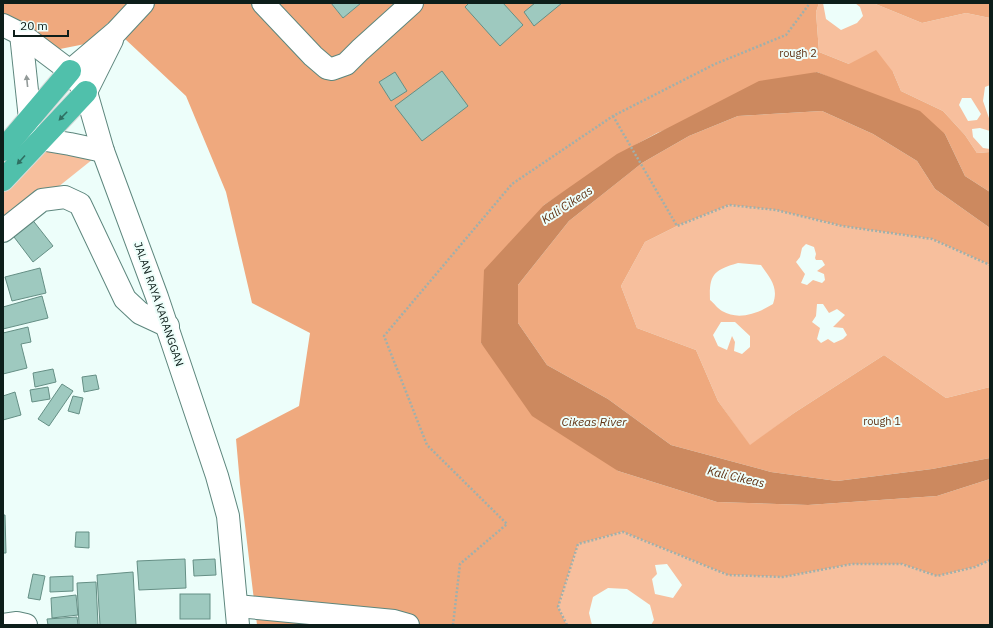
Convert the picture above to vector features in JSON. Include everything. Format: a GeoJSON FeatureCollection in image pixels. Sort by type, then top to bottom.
{"type":"FeatureCollection","features":[{"type":"Feature","properties":{"kind":"highway"},"geometry":{"type":"LineString","coordinates":[[3,150],[70,71]]}},
{"type":"Feature","properties":{"kind":"highway"},"geometry":{"type":"LineString","coordinates":[[3,180],[40,139],[86,92]]}},
{"type":"Feature","properties":{"kind":"street"},"geometry":{"type":"LineString","coordinates":[[70,71],[116,32],[143,3]]}},
{"type":"Feature","properties":{"kind":"street"},"geometry":{"type":"LineString","coordinates":[[263,3],[313,56],[328,68],[332,69],[346,64],[412,3]]}},
{"type":"Feature","properties":{"kind":"street"},"geometry":{"type":"LineString","coordinates":[[12,30],[30,119]]}},
{"type":"Feature","properties":{"kind":"street","name":"JALAN RAYA KARANGGAN"},"geometry":{"type":"LineString","coordinates":[[12,30],[70,71],[86,92],[103,151],[168,326],[217,476],[228,516],[238,615]]}},
{"type":"Feature","properties":{"kind":"street"},"geometry":{"type":"LineString","coordinates":[[86,92],[116,32]]}},
{"type":"Feature","properties":{"kind":"street"},"geometry":{"type":"LineString","coordinates":[[40,139],[103,151]]}},
{"type":"Feature","properties":{"kind":"street"},"geometry":{"type":"LineString","coordinates":[[3,231],[42,200],[65,197],[80,204],[125,299],[140,313],[168,326]]}},
{"type":"Feature","properties":{"kind":"street"},"geometry":{"type":"LineString","coordinates":[[238,615],[387,620],[408,625]]}},
{"type":"Feature","properties":{"kind":"street"},"geometry":{"type":"LineString","coordinates":[[3,624],[17,623],[26,625]]}},
{"type":"Feature","properties":{"kind":"path"},"geometry":{"type":"LineString","coordinates":[[453,625],[460,564],[507,524],[427,445],[384,336],[512,184],[613,116],[715,64],[786,35],[810,3]]}},
{"type":"Feature","properties":{"kind":"path"},"geometry":{"type":"LineString","coordinates":[[613,116],[677,226],[729,205],[776,210],[842,226],[932,239],[990,265]]}},
{"type":"Feature","properties":{"kind":"path"},"geometry":{"type":"LineString","coordinates":[[567,625],[558,607],[578,544],[624,532],[728,575],[783,577],[852,564],[902,564],[937,576],[975,567],[990,560]]}},
{"type":"Feature","properties":{"kind":"shaded area"},"geometry":{"type":"Polygon","coordinates":[[[819,3],[823,3],[826,19],[841,30],[857,23],[863,16],[860,7],[855,3],[873,3],[922,23],[966,13],[990,18],[990,85],[985,87],[983,101],[990,121],[990,131],[980,128],[972,129],[973,137],[983,148],[990,149],[990,152],[977,153],[965,135],[943,111],[901,91],[893,72],[849,64],[819,52],[816,12],[819,3]],[[962,98],[959,105],[968,121],[977,120],[981,114],[971,98],[962,98]]]}},
{"type":"Feature","properties":{"kind":"shaded area"},"geometry":{"type":"Polygon","coordinates":[[[40,139],[103,151],[3,231],[3,180],[40,139]]]}},
{"type":"Feature","properties":{"kind":"shaded area"},"geometry":{"type":"Polygon","coordinates":[[[729,205],[776,210],[842,226],[932,239],[990,265],[990,387],[946,398],[884,355],[794,413],[750,446],[718,401],[696,350],[637,328],[621,286],[645,242],[677,226],[729,205]],[[806,244],[802,248],[800,257],[796,262],[805,274],[801,283],[807,285],[813,280],[822,283],[825,280],[824,274],[817,271],[825,265],[822,260],[816,260],[814,247],[806,244]],[[738,263],[723,268],[715,274],[712,279],[710,291],[710,300],[719,309],[728,314],[742,316],[755,313],[773,304],[775,293],[773,283],[761,265],[738,263]],[[817,304],[816,316],[812,322],[820,328],[817,339],[821,343],[828,339],[834,343],[843,339],[847,335],[843,328],[833,327],[845,315],[837,309],[829,313],[823,304],[817,304]],[[721,322],[713,335],[718,346],[727,350],[732,336],[735,342],[734,351],[742,354],[750,347],[750,336],[735,322],[721,322]]]}},
{"type":"Feature","properties":{"kind":"shaded area"},"geometry":{"type":"Polygon","coordinates":[[[623,532],[728,575],[783,577],[852,564],[902,564],[937,576],[975,567],[990,560],[990,625],[651,625],[654,620],[650,605],[627,589],[608,588],[593,597],[589,613],[592,625],[567,625],[558,607],[578,544],[623,532]],[[667,564],[655,565],[657,574],[652,579],[655,594],[673,598],[682,585],[667,564]]]}},
{"type":"Feature","properties":{"kind":"green space","name":"rough 2"},"geometry":{"type":"Polygon","coordinates":[[[3,3],[331,3],[343,18],[361,3],[819,3],[816,12],[819,52],[849,64],[876,50],[893,72],[901,91],[943,111],[965,135],[977,153],[990,152],[990,192],[965,176],[945,134],[850,86],[817,72],[657,133],[637,144],[544,205],[481,343],[618,471],[717,502],[808,505],[937,496],[990,479],[990,560],[975,567],[937,576],[902,564],[852,564],[783,577],[728,575],[623,532],[578,544],[558,607],[567,625],[257,625],[236,439],[299,406],[310,333],[252,303],[226,192],[186,96],[108,23],[85,44],[60,49],[10,26],[3,20],[3,3]]]}},
{"type":"Feature","properties":{"kind":"green space"},"geometry":{"type":"Polygon","coordinates":[[[873,3],[990,3],[990,18],[966,13],[922,23],[873,3]]]}},
{"type":"Feature","properties":{"kind":"green space","name":"rough 1"},"geometry":{"type":"Polygon","coordinates":[[[822,111],[873,134],[917,161],[935,189],[990,228],[990,265],[932,239],[842,226],[776,210],[729,205],[677,226],[645,242],[621,286],[637,328],[696,350],[718,401],[750,445],[794,413],[884,355],[946,398],[990,387],[990,458],[932,469],[837,481],[771,472],[671,445],[608,399],[547,365],[518,323],[518,285],[569,221],[642,163],[689,136],[738,116],[822,111]]]}},
{"type":"Feature","properties":{"kind":"water","name":"Cikeas River"},"geometry":{"type":"Polygon","coordinates":[[[817,72],[920,111],[945,134],[965,176],[990,192],[990,228],[935,189],[917,161],[873,134],[822,111],[738,116],[689,136],[642,163],[569,221],[518,285],[518,323],[547,365],[608,399],[671,445],[771,472],[837,481],[932,469],[990,458],[990,479],[937,496],[808,505],[717,502],[618,471],[532,416],[481,343],[484,270],[544,205],[617,154],[759,81],[817,72]]]}},
{"type":"Feature","properties":{"kind":"building"},"geometry":{"type":"Polygon","coordinates":[[[331,3],[361,3],[343,18],[331,3]]]}},
{"type":"Feature","properties":{"kind":"building"},"geometry":{"type":"Polygon","coordinates":[[[469,3],[503,3],[523,25],[500,46],[465,7],[469,3]]]}},
{"type":"Feature","properties":{"kind":"building"},"geometry":{"type":"Polygon","coordinates":[[[535,3],[562,3],[534,26],[524,12],[535,3]]]}},
{"type":"Feature","properties":{"kind":"building"},"geometry":{"type":"Polygon","coordinates":[[[442,71],[468,106],[422,141],[395,106],[442,71]]]}},
{"type":"Feature","properties":{"kind":"building"},"geometry":{"type":"Polygon","coordinates":[[[395,72],[407,91],[391,101],[379,82],[395,72]]]}},
{"type":"Feature","properties":{"kind":"building"},"geometry":{"type":"Polygon","coordinates":[[[31,218],[53,246],[33,262],[11,233],[31,218]]]}},
{"type":"Feature","properties":{"kind":"building"},"geometry":{"type":"Polygon","coordinates":[[[40,268],[46,293],[12,301],[5,277],[40,268]]]}},
{"type":"Feature","properties":{"kind":"building"},"geometry":{"type":"Polygon","coordinates":[[[42,296],[48,318],[3,329],[3,307],[42,296]]]}},
{"type":"Feature","properties":{"kind":"building"},"geometry":{"type":"Polygon","coordinates":[[[28,327],[31,342],[21,344],[27,368],[3,374],[3,333],[28,327]]]}},
{"type":"Feature","properties":{"kind":"building"},"geometry":{"type":"Polygon","coordinates":[[[53,369],[56,382],[35,387],[33,373],[53,369]]]}},
{"type":"Feature","properties":{"kind":"building"},"geometry":{"type":"Polygon","coordinates":[[[96,375],[99,389],[84,392],[82,377],[96,375]]]}},
{"type":"Feature","properties":{"kind":"building"},"geometry":{"type":"Polygon","coordinates":[[[62,384],[73,391],[49,426],[38,419],[62,384]]]}},
{"type":"Feature","properties":{"kind":"building"},"geometry":{"type":"Polygon","coordinates":[[[48,387],[50,399],[32,402],[30,390],[48,387]]]}},
{"type":"Feature","properties":{"kind":"building"},"geometry":{"type":"Polygon","coordinates":[[[15,392],[21,415],[3,420],[3,396],[15,392]]]}},
{"type":"Feature","properties":{"kind":"building"},"geometry":{"type":"Polygon","coordinates":[[[73,396],[83,398],[79,414],[68,411],[73,396]]]}},
{"type":"Feature","properties":{"kind":"building"},"geometry":{"type":"Polygon","coordinates":[[[3,515],[5,515],[6,553],[3,553],[3,515]]]}},
{"type":"Feature","properties":{"kind":"building"},"geometry":{"type":"Polygon","coordinates":[[[76,532],[89,532],[89,548],[75,547],[76,532]]]}},
{"type":"Feature","properties":{"kind":"building"},"geometry":{"type":"Polygon","coordinates":[[[185,559],[186,588],[139,590],[137,561],[185,559]]]}},
{"type":"Feature","properties":{"kind":"building"},"geometry":{"type":"Polygon","coordinates":[[[215,559],[216,575],[194,576],[193,560],[215,559]]]}},
{"type":"Feature","properties":{"kind":"building"},"geometry":{"type":"Polygon","coordinates":[[[133,572],[136,625],[100,625],[97,575],[133,572]]]}},
{"type":"Feature","properties":{"kind":"building"},"geometry":{"type":"Polygon","coordinates":[[[33,574],[45,576],[40,600],[28,598],[33,574]]]}},
{"type":"Feature","properties":{"kind":"building"},"geometry":{"type":"Polygon","coordinates":[[[73,576],[73,591],[50,592],[50,577],[73,576]]]}},
{"type":"Feature","properties":{"kind":"building"},"geometry":{"type":"Polygon","coordinates":[[[96,582],[98,625],[79,625],[77,583],[96,582]]]}},
{"type":"Feature","properties":{"kind":"building"},"geometry":{"type":"Polygon","coordinates":[[[180,594],[210,594],[210,619],[180,619],[180,594]]]}},
{"type":"Feature","properties":{"kind":"building"},"geometry":{"type":"Polygon","coordinates":[[[76,595],[78,615],[52,618],[51,598],[76,595]]]}},
{"type":"Feature","properties":{"kind":"building"},"geometry":{"type":"Polygon","coordinates":[[[77,617],[78,625],[48,625],[47,619],[77,617]]]}},
{"type":"Feature","properties":{"kind":"water label","name":"Kali Cikeas"},"geometry":{"type":"Point","coordinates":[567,205]}},
{"type":"Feature","properties":{"kind":"water label","name":"Kali Cikeas"},"geometry":{"type":"Point","coordinates":[736,477]}}]}
